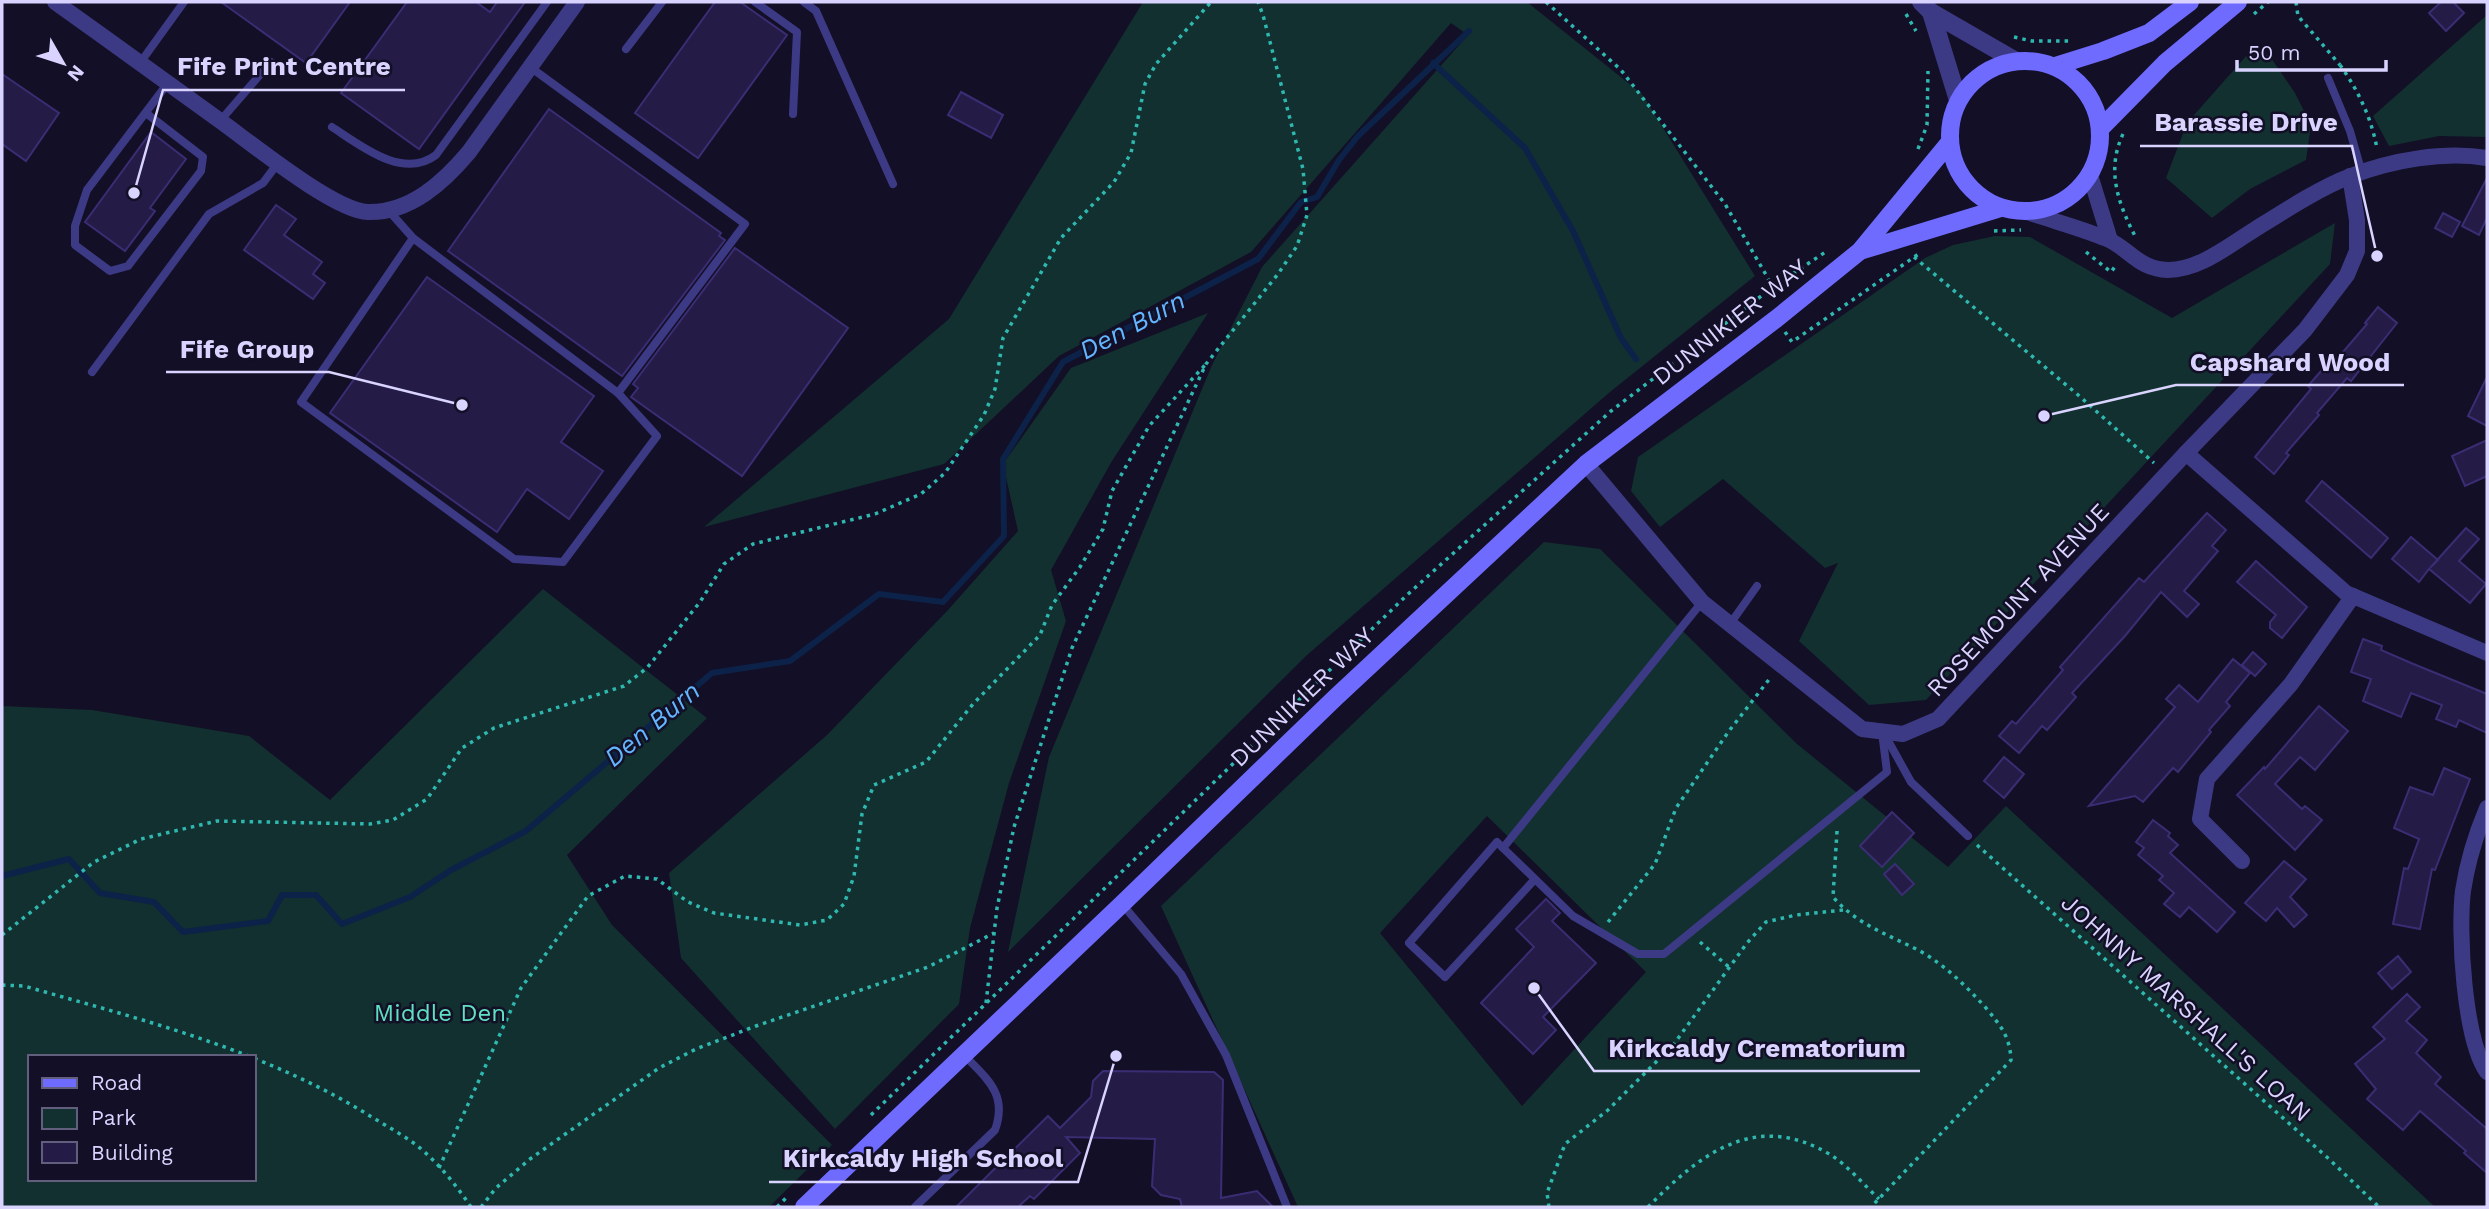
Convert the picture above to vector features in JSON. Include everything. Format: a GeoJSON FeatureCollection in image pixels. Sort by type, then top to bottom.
{"type":"FeatureCollection","features":[{"type":"Feature","properties":{"kind":"main road"},"geometry":{"type":"LineString","coordinates":[[2055,66],[2150,33],[2190,2]]}},
{"type":"Feature","properties":{"kind":"main road"},"geometry":{"type":"LineString","coordinates":[[2100,129],[2165,63],[2238,2]]}},
{"type":"Feature","properties":{"kind":"main road"},"geometry":{"type":"LineString","coordinates":[[2016,61],[2036,61],[2055,66],[2072,76],[2086,91],[2096,109],[2100,129],[2099,153],[2090,175],[2073,194],[2062,201],[2051,207],[2026,212],[2001,208],[1981,198],[1965,183],[1954,164],[1950,143],[1951,121],[1958,100],[1973,81],[1993,67],[2016,61]]}},
{"type":"Feature","properties":{"kind":"main road","name":"DUNNIKIER WAY"},"geometry":{"type":"LineString","coordinates":[[804,1207],[1335,698],[1586,464],[1776,319],[1860,251],[1950,143]]}},
{"type":"Feature","properties":{"kind":"main road","name":"DUNNIKIER WAY"},"geometry":{"type":"LineString","coordinates":[[1860,251],[2001,208]]}},
{"type":"Feature","properties":{"kind":"street"},"geometry":{"type":"LineString","coordinates":[[55,2],[278,163],[344,206],[365,212],[389,211],[428,194],[450,176],[577,2]]}},
{"type":"Feature","properties":{"kind":"street"},"geometry":{"type":"LineString","coordinates":[[1922,7],[2016,61]]}},
{"type":"Feature","properties":{"kind":"street"},"geometry":{"type":"LineString","coordinates":[[1922,7],[1958,100]]}},
{"type":"Feature","properties":{"kind":"street"},"geometry":{"type":"LineString","coordinates":[[2026,212],[2110,240],[2130,257],[2149,267],[2168,270],[2203,261],[2281,213],[2356,174],[2410,160],[2475,156],[2487,158]]}},
{"type":"Feature","properties":{"kind":"street","name":"ROSEMOUNT AVENUE"},"geometry":{"type":"LineString","coordinates":[[1586,464],[1702,602],[1862,729],[1903,734],[1938,719],[2166,474],[2305,330],[2347,275],[2357,251],[2356,174]]}},
{"type":"Feature","properties":{"kind":"street"},"geometry":{"type":"LineString","coordinates":[[2090,175],[2110,240]]}},
{"type":"Feature","properties":{"kind":"street"},"geometry":{"type":"LineString","coordinates":[[2186,453],[2346,593],[2487,653]]}},
{"type":"Feature","properties":{"kind":"street"},"geometry":{"type":"LineString","coordinates":[[2242,861],[2200,819],[2207,779],[2291,684],[2353,596]]}},
{"type":"Feature","properties":{"kind":"street"},"geometry":{"type":"LineString","coordinates":[[2487,808],[2479,828],[2463,892],[2463,973],[2471,1027],[2487,1072]]}},
{"type":"Feature","properties":{"kind":"lane"},"geometry":{"type":"LineString","coordinates":[[140,63],[184,2]]}},
{"type":"Feature","properties":{"kind":"lane"},"geometry":{"type":"LineString","coordinates":[[332,127],[387,159],[410,165],[425,163],[436,155],[547,2]]}},
{"type":"Feature","properties":{"kind":"lane"},"geometry":{"type":"LineString","coordinates":[[626,50],[662,2]]}},
{"type":"Feature","properties":{"kind":"lane"},"geometry":{"type":"LineString","coordinates":[[755,2],[797,32],[793,114]]}},
{"type":"Feature","properties":{"kind":"lane"},"geometry":{"type":"LineString","coordinates":[[804,2],[816,11],[893,184]]}},
{"type":"Feature","properties":{"kind":"lane"},"geometry":{"type":"LineString","coordinates":[[220,121],[271,62]]}},
{"type":"Feature","properties":{"kind":"lane"},"geometry":{"type":"LineString","coordinates":[[530,67],[745,224],[618,393]]}},
{"type":"Feature","properties":{"kind":"lane"},"geometry":{"type":"LineString","coordinates":[[2328,78],[2350,131],[2356,174]]}},
{"type":"Feature","properties":{"kind":"lane"},"geometry":{"type":"LineString","coordinates":[[146,113],[203,157],[201,171],[128,266],[110,271],[75,245],[75,226],[87,190],[168,83]]}},
{"type":"Feature","properties":{"kind":"lane"},"geometry":{"type":"LineString","coordinates":[[92,372],[209,214],[262,183],[278,163]]}},
{"type":"Feature","properties":{"kind":"lane"},"geometry":{"type":"LineString","coordinates":[[389,211],[413,238],[618,393],[657,436],[563,562],[514,559],[301,402],[413,238]]}},
{"type":"Feature","properties":{"kind":"lane"},"geometry":{"type":"LineString","coordinates":[[1730,624],[1757,586]]}},
{"type":"Feature","properties":{"kind":"lane"},"geometry":{"type":"LineString","coordinates":[[1503,848],[1702,602]]}},
{"type":"Feature","properties":{"kind":"lane"},"geometry":{"type":"LineString","coordinates":[[1535,879],[1445,977],[1409,943],[1497,842],[1503,848],[1535,879],[1573,916],[1638,954],[1664,954],[1887,772],[1882,732]]}},
{"type":"Feature","properties":{"kind":"lane"},"geometry":{"type":"LineString","coordinates":[[1882,732],[1911,782],[1968,836]]}},
{"type":"Feature","properties":{"kind":"lane"},"geometry":{"type":"LineString","coordinates":[[1122,904],[1181,974],[1226,1055],[1287,1207]]}},
{"type":"Feature","properties":{"kind":"lane"},"geometry":{"type":"LineString","coordinates":[[915,1207],[995,1130],[1001,1114],[993,1085],[964,1055]]}},
{"type":"Feature","properties":{"kind":"path"},"geometry":{"type":"LineString","coordinates":[[2,935],[94,862],[141,839],[217,821],[370,824],[393,820],[427,799],[462,748],[494,728],[624,686],[647,668],[700,602],[724,564],[753,544],[875,514],[921,494],[945,473],[984,415],[995,389],[1003,338],[1061,238],[1114,182],[1131,153],[1145,84],[1156,64],[1211,2]]}},
{"type":"Feature","properties":{"kind":"path"},"geometry":{"type":"LineString","coordinates":[[439,1168],[521,988],[588,896],[625,876],[657,879],[688,902],[714,913],[800,925],[827,920],[844,904],[854,876],[862,814],[874,785],[926,762],[973,704],[1040,635],[1052,605],[1103,529],[1112,491],[1149,426],[1206,364],[1297,246],[1307,215],[1303,169],[1258,2]]}},
{"type":"Feature","properties":{"kind":"path"},"geometry":{"type":"LineString","coordinates":[[1546,2],[1621,70],[1725,204],[1773,287],[1828,251]]}},
{"type":"Feature","properties":{"kind":"path"},"geometry":{"type":"LineString","coordinates":[[2296,2],[2298,16],[2352,82],[2368,117],[2376,144],[2379,168]]}},
{"type":"Feature","properties":{"kind":"path"},"geometry":{"type":"LineString","coordinates":[[1918,33],[1905,15],[1922,7]]}},
{"type":"Feature","properties":{"kind":"path"},"geometry":{"type":"LineString","coordinates":[[2012,37],[2032,41],[2068,41],[2079,38]]}},
{"type":"Feature","properties":{"kind":"path"},"geometry":{"type":"LineString","coordinates":[[1912,158],[1920,147],[1927,125],[1928,63]]}},
{"type":"Feature","properties":{"kind":"path"},"geometry":{"type":"LineString","coordinates":[[2328,78],[2340,65]]}},
{"type":"Feature","properties":{"kind":"path"},"geometry":{"type":"LineString","coordinates":[[1914,257],[2077,394],[2166,474]]}},
{"type":"Feature","properties":{"kind":"path"},"geometry":{"type":"LineString","coordinates":[[985,1003],[994,933],[1014,827],[1072,648],[1206,364]]}},
{"type":"Feature","properties":{"kind":"path"},"geometry":{"type":"LineString","coordinates":[[1600,932],[1655,864],[1676,808],[1729,731],[1781,665]]}},
{"type":"Feature","properties":{"kind":"path"},"geometry":{"type":"LineString","coordinates":[[1837,812],[1833,897],[1859,921],[1923,953],[1960,979],[1991,1014],[2010,1041],[2011,1060],[1871,1207]]}},
{"type":"Feature","properties":{"kind":"path","name":"JOHNNY MARSHALL'S LOAN"},"geometry":{"type":"LineString","coordinates":[[1968,836],[2329,1159],[2379,1207]]}},
{"type":"Feature","properties":{"kind":"path"},"geometry":{"type":"LineString","coordinates":[[1548,1206],[1547,1193],[1565,1144],[1608,1110],[1674,1044],[1747,943],[1766,922],[1844,910]]}},
{"type":"Feature","properties":{"kind":"path"},"geometry":{"type":"LineString","coordinates":[[1690,932],[1730,968]]}},
{"type":"Feature","properties":{"kind":"path"},"geometry":{"type":"LineString","coordinates":[[481,1207],[496,1188],[530,1159],[659,1068],[696,1049],[768,1021],[928,967],[994,933]]}},
{"type":"Feature","properties":{"kind":"path"},"geometry":{"type":"LineString","coordinates":[[2,985],[24,986],[153,1023],[248,1055]]}},
{"type":"Feature","properties":{"kind":"path"},"geometry":{"type":"LineString","coordinates":[[256,1058],[344,1100],[416,1145],[457,1186],[471,1207]]}},
{"type":"Feature","properties":{"kind":"path"},"geometry":{"type":"LineString","coordinates":[[1648,1207],[1702,1159],[1725,1145],[1745,1138],[1773,1135],[1809,1144],[1833,1157],[1879,1199]]}},
{"type":"Feature","properties":{"kind":"green space"},"geometry":{"type":"Polygon","coordinates":[[[1143,2],[1527,2],[1642,94],[1755,276],[1610,392],[1306,656],[1008,952],[1049,757],[1212,365],[1262,267],[1468,35],[1451,23],[1251,252],[1059,356],[944,464],[704,527],[949,319],[1143,2]]]}},
{"type":"Feature","properties":{"kind":"green space"},"geometry":{"type":"Polygon","coordinates":[[[2487,15],[2487,137],[2439,136],[2389,146],[2373,116],[2487,15]]]}},
{"type":"Feature","properties":{"kind":"green space"},"geometry":{"type":"Polygon","coordinates":[[[2247,55],[2269,55],[2295,93],[2311,125],[2306,160],[2250,189],[2212,218],[2166,178],[2187,123],[2247,55]]]}},
{"type":"Feature","properties":{"kind":"green space"},"geometry":{"type":"Polygon","coordinates":[[[2335,223],[2330,264],[1926,700],[1869,705],[1799,641],[1838,563],[1825,568],[1723,479],[1660,527],[1631,491],[1638,457],[1925,258],[1953,245],[1995,236],[2030,237],[2172,318],[2335,223]]]}},
{"type":"Feature","properties":{"kind":"green space"},"geometry":{"type":"Polygon","coordinates":[[[1208,313],[1112,461],[1051,570],[1066,621],[1009,783],[970,928],[959,1004],[835,1129],[681,958],[669,873],[827,735],[948,610],[1018,531],[1003,464],[1071,368],[1208,313]]]}},
{"type":"Feature","properties":{"kind":"green space"},"geometry":{"type":"Polygon","coordinates":[[[1544,542],[1600,549],[1796,743],[1948,867],[2006,806],[2435,1207],[1298,1207],[1161,906],[1544,542]],[[1487,816],[1380,933],[1522,1106],[1646,972],[1487,816]]]}},
{"type":"Feature","properties":{"kind":"green space","name":"Middle Den"},"geometry":{"type":"Polygon","coordinates":[[[543,589],[707,718],[567,855],[612,925],[832,1145],[769,1207],[2,1207],[2,706],[92,710],[249,736],[330,800],[543,589]]]}},
{"type":"Feature","properties":{"kind":"building"},"geometry":{"type":"Polygon","coordinates":[[[221,2],[350,2],[306,63],[221,2]]]}},
{"type":"Feature","properties":{"kind":"building"},"geometry":{"type":"Polygon","coordinates":[[[407,2],[476,2],[490,12],[497,2],[525,2],[419,149],[341,93],[407,2]]]}},
{"type":"Feature","properties":{"kind":"building"},"geometry":{"type":"Polygon","coordinates":[[[715,2],[740,2],[787,35],[698,158],[635,113],[715,2]]]}},
{"type":"Feature","properties":{"kind":"building"},"geometry":{"type":"Polygon","coordinates":[[[2441,2],[2453,2],[2464,13],[2446,31],[2429,13],[2441,2]]]}},
{"type":"Feature","properties":{"kind":"building"},"geometry":{"type":"Polygon","coordinates":[[[2,74],[59,113],[26,161],[2,144],[2,74]]]}},
{"type":"Feature","properties":{"kind":"building"},"geometry":{"type":"Polygon","coordinates":[[[961,92],[1003,115],[991,138],[948,115],[961,92]]]}},
{"type":"Feature","properties":{"kind":"building"},"geometry":{"type":"Polygon","coordinates":[[[549,109],[721,233],[719,236],[725,240],[622,376],[448,251],[549,109]]]}},
{"type":"Feature","properties":{"kind":"building"},"geometry":{"type":"Polygon","coordinates":[[[151,132],[186,159],[150,208],[155,211],[125,251],[85,222],[151,132]]]}},
{"type":"Feature","properties":{"kind":"building"},"geometry":{"type":"Polygon","coordinates":[[[2487,178],[2487,218],[2479,235],[2462,226],[2487,178]]]}},
{"type":"Feature","properties":{"kind":"building"},"geometry":{"type":"Polygon","coordinates":[[[276,205],[296,219],[284,235],[322,262],[313,274],[325,283],[313,299],[244,250],[276,205]]]}},
{"type":"Feature","properties":{"kind":"building"},"geometry":{"type":"Polygon","coordinates":[[[2443,213],[2460,222],[2452,237],[2435,228],[2443,213]]]}},
{"type":"Feature","properties":{"kind":"building"},"geometry":{"type":"Polygon","coordinates":[[[735,248],[848,328],[742,476],[631,397],[638,388],[633,384],[735,248]]]}},
{"type":"Feature","properties":{"kind":"building"},"geometry":{"type":"Polygon","coordinates":[[[427,277],[594,396],[561,442],[603,471],[569,519],[527,489],[497,532],[330,413],[427,277]]]}},
{"type":"Feature","properties":{"kind":"building"},"geometry":{"type":"Polygon","coordinates":[[[2378,307],[2397,323],[2351,381],[2347,378],[2317,413],[2319,415],[2286,453],[2289,455],[2274,474],[2255,457],[2311,389],[2308,386],[2321,371],[2325,373],[2378,307]]]}},
{"type":"Feature","properties":{"kind":"building"},"geometry":{"type":"Polygon","coordinates":[[[2487,377],[2487,426],[2468,416],[2487,377]]]}},
{"type":"Feature","properties":{"kind":"building"},"geometry":{"type":"Polygon","coordinates":[[[2487,440],[2487,476],[2465,486],[2452,456],[2487,440]]]}},
{"type":"Feature","properties":{"kind":"building"},"geometry":{"type":"Polygon","coordinates":[[[2322,481],[2388,538],[2371,558],[2306,501],[2322,481]]]}},
{"type":"Feature","properties":{"kind":"building"},"geometry":{"type":"Polygon","coordinates":[[[2207,513],[2226,530],[2212,546],[2218,551],[2184,591],[2199,604],[2187,617],[2161,592],[2072,693],[2076,697],[2047,730],[2042,726],[2019,753],[1999,736],[2012,721],[2016,724],[2063,670],[2060,667],[2139,578],[2144,582],[2207,513]]]}},
{"type":"Feature","properties":{"kind":"building"},"geometry":{"type":"Polygon","coordinates":[[[2466,528],[2479,539],[2459,561],[2486,584],[2470,603],[2429,569],[2419,582],[2392,559],[2411,537],[2438,560],[2466,528]]]}},
{"type":"Feature","properties":{"kind":"building"},"geometry":{"type":"Polygon","coordinates":[[[2256,561],[2307,607],[2282,638],[2270,628],[2270,622],[2276,615],[2237,582],[2256,561]]]}},
{"type":"Feature","properties":{"kind":"building"},"geometry":{"type":"Polygon","coordinates":[[[2363,639],[2382,646],[2381,650],[2487,694],[2487,733],[2459,720],[2456,727],[2436,719],[2442,705],[2411,693],[2401,717],[2363,701],[2371,679],[2351,672],[2363,639]]]}},
{"type":"Feature","properties":{"kind":"building"},"geometry":{"type":"Polygon","coordinates":[[[2253,652],[2266,664],[2255,676],[2242,665],[2253,652]]]}},
{"type":"Feature","properties":{"kind":"building"},"geometry":{"type":"Polygon","coordinates":[[[2233,659],[2250,673],[2226,702],[2230,706],[2178,772],[2173,768],[2143,802],[2135,796],[2089,806],[2175,707],[2166,699],[2179,685],[2198,702],[2233,659]]]}},
{"type":"Feature","properties":{"kind":"building"},"geometry":{"type":"Polygon","coordinates":[[[2319,706],[2348,731],[2315,770],[2300,757],[2275,784],[2302,809],[2305,806],[2322,820],[2295,850],[2237,795],[2264,767],[2265,769],[2319,706]]]}},
{"type":"Feature","properties":{"kind":"building"},"geometry":{"type":"Polygon","coordinates":[[[2004,757],[2024,774],[2004,798],[1984,781],[2004,757]]]}},
{"type":"Feature","properties":{"kind":"building"},"geometry":{"type":"Polygon","coordinates":[[[2444,768],[2470,779],[2435,870],[2432,869],[2420,929],[2393,924],[2404,868],[2408,869],[2419,839],[2394,828],[2410,787],[2433,795],[2444,768]]]}},
{"type":"Feature","properties":{"kind":"building"},"geometry":{"type":"Polygon","coordinates":[[[1892,812],[1914,833],[1882,867],[1860,846],[1892,812]]]}},
{"type":"Feature","properties":{"kind":"building"},"geometry":{"type":"Polygon","coordinates":[[[2153,820],[2170,833],[2168,836],[2178,845],[2170,853],[2235,912],[2217,932],[2189,907],[2180,917],[2164,904],[2174,893],[2159,880],[2163,876],[2138,855],[2144,848],[2136,842],[2153,820]]]}},
{"type":"Feature","properties":{"kind":"building"},"geometry":{"type":"Polygon","coordinates":[[[2284,861],[2306,879],[2290,897],[2307,915],[2294,927],[2277,908],[2266,921],[2245,903],[2284,861]]]}},
{"type":"Feature","properties":{"kind":"building"},"geometry":{"type":"Polygon","coordinates":[[[1895,864],[1914,884],[1902,895],[1884,874],[1895,864]]]}},
{"type":"Feature","properties":{"kind":"building"},"geometry":{"type":"Polygon","coordinates":[[[1546,899],[1560,913],[1552,921],[1596,963],[1543,1017],[1556,1030],[1533,1054],[1481,1003],[1534,947],[1516,929],[1546,899]]]}},
{"type":"Feature","properties":{"kind":"building"},"geometry":{"type":"Polygon","coordinates":[[[2398,956],[2411,972],[2392,989],[2378,973],[2398,956]]]}},
{"type":"Feature","properties":{"kind":"building"},"geometry":{"type":"Polygon","coordinates":[[[2407,994],[2420,1007],[2406,1021],[2427,1040],[2416,1053],[2441,1077],[2435,1084],[2487,1129],[2487,1173],[2420,1111],[2403,1130],[2367,1099],[2376,1089],[2355,1064],[2385,1039],[2373,1027],[2407,994]]]}},
{"type":"Feature","properties":{"kind":"building"},"geometry":{"type":"Polygon","coordinates":[[[1103,1071],[1214,1072],[1223,1080],[1221,1198],[1257,1191],[1273,1207],[1182,1207],[1180,1199],[1161,1195],[1152,1186],[1155,1139],[1066,1137],[1080,1153],[1034,1199],[1030,1196],[1018,1207],[956,1207],[1048,1116],[1060,1128],[1091,1097],[1093,1081],[1103,1071]]]}},
{"type":"Feature","properties":{"kind":"waterway","name":"Den Burn"},"geometry":{"type":"LineString","coordinates":[[2,876],[69,859],[100,893],[154,902],[183,932],[268,921],[282,895],[316,895],[342,924],[410,897],[451,870],[526,831],[712,673],[790,661],[879,594],[943,602],[1004,536],[1003,459],[1063,362],[1258,259],[1301,202],[1317,197],[1339,160],[1358,136],[1469,31]]}},
{"type":"Feature","properties":{"kind":"waterway"},"geometry":{"type":"LineString","coordinates":[[1433,63],[1525,148],[1573,231],[1621,338],[1636,359]]}},
{"type":"Feature","properties":{"kind":"place","name":"Fife Print Centre"},"geometry":{"type":"Point","coordinates":[134,193]}},
{"type":"Feature","properties":{"kind":"place","name":"Barassie Drive"},"geometry":{"type":"Point","coordinates":[2377,256]}},
{"type":"Feature","properties":{"kind":"place","name":"Fife Group"},"geometry":{"type":"Point","coordinates":[462,405]}},
{"type":"Feature","properties":{"kind":"place","name":"Capshard Wood"},"geometry":{"type":"Point","coordinates":[2044,416]}},
{"type":"Feature","properties":{"kind":"place","name":"Kirkcaldy Crematorium"},"geometry":{"type":"Point","coordinates":[1534,988]}},
{"type":"Feature","properties":{"kind":"place","name":"Kirkcaldy High School"},"geometry":{"type":"Point","coordinates":[1116,1056]}}]}
